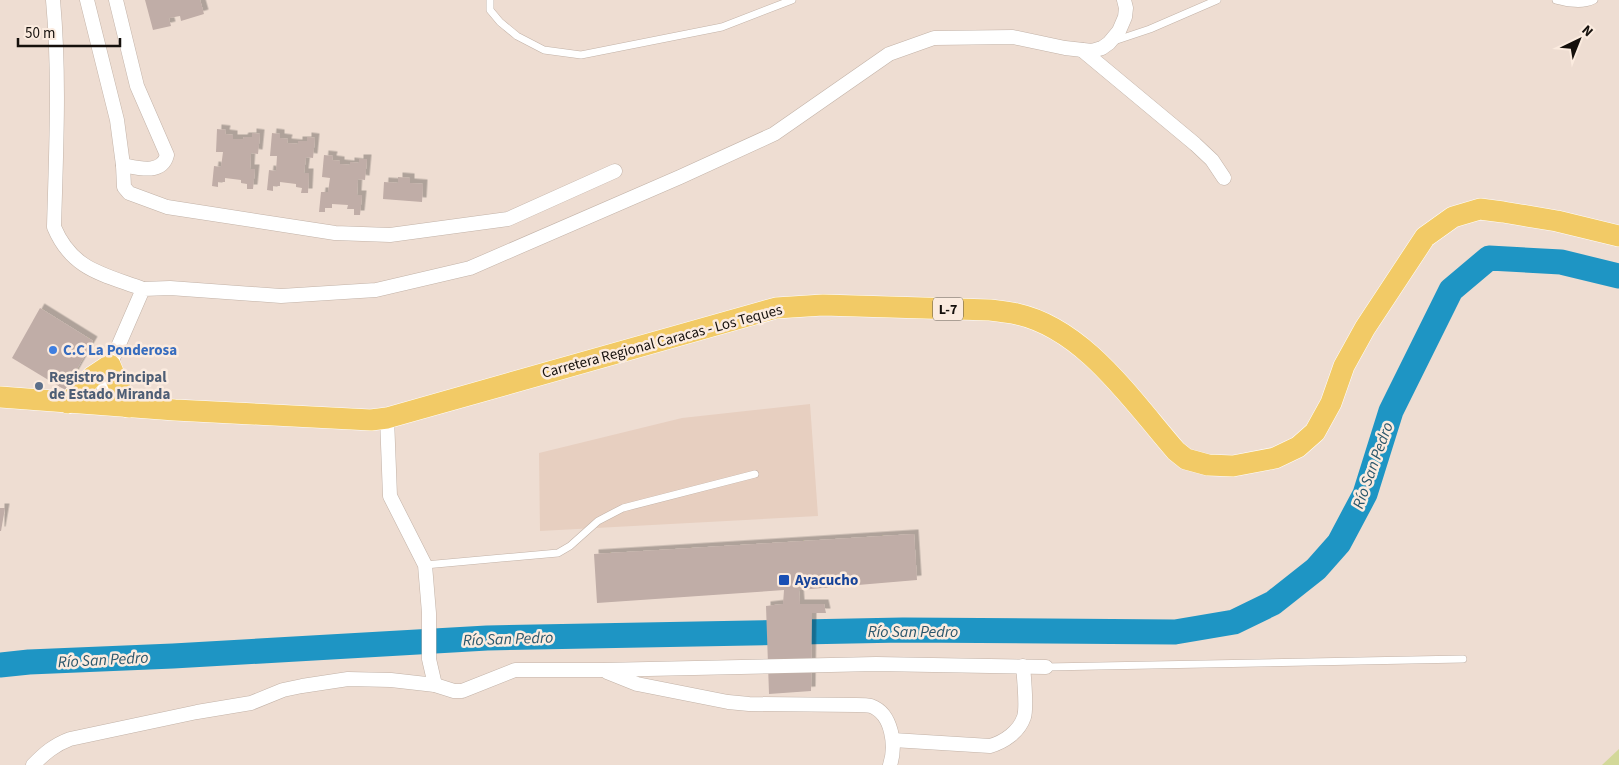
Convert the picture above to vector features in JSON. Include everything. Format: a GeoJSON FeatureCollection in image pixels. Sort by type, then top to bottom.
{"type":"FeatureCollection","features":[{"type":"Feature","properties":{"kind":"main road","name":"Carretera Regional Caracas - Los Teques"},"geometry":{"type":"LineString","coordinates":[[0,397],[128,407],[370,420],[386,418],[776,308],[824,304],[990,310],[1018,314],[1050,326],[1084,349],[1111,375],[1176,451],[1186,459],[1208,465],[1233,466],[1275,458],[1298,447],[1314,432],[1330,403],[1344,366],[1365,328],[1425,237],[1453,217],[1480,209],[1557,221],[1619,236]]}},
{"type":"Feature","properties":{"kind":"main road"},"geometry":{"type":"LineString","coordinates":[[68,402],[92,376],[110,364],[128,407]]}},
{"type":"Feature","properties":{"kind":"street"},"geometry":{"type":"LineString","coordinates":[[53,0],[57,81],[54,227],[59,240],[78,262],[88,268],[143,288],[170,288],[282,296],[376,290],[470,268],[680,178],[774,134],[889,54],[934,38],[1013,38],[1082,50],[1102,48],[1109,43],[1126,17],[1124,0]]}},
{"type":"Feature","properties":{"kind":"street"},"geometry":{"type":"LineString","coordinates":[[87,0],[117,120],[124,187],[130,193],[167,207],[336,233],[390,235],[508,219],[615,170]]}},
{"type":"Feature","properties":{"kind":"street"},"geometry":{"type":"LineString","coordinates":[[116,0],[137,86],[167,155],[165,162],[159,167],[147,169],[123,165]]}},
{"type":"Feature","properties":{"kind":"street"},"geometry":{"type":"LineString","coordinates":[[1082,50],[1195,144],[1212,160],[1224,178]]}},
{"type":"Feature","properties":{"kind":"street"},"geometry":{"type":"LineString","coordinates":[[100,405],[110,364],[143,288]]}},
{"type":"Feature","properties":{"kind":"street"},"geometry":{"type":"LineString","coordinates":[[386,418],[390,496],[425,565],[429,613],[429,658],[435,685]]}},
{"type":"Feature","properties":{"kind":"street"},"geometry":{"type":"LineString","coordinates":[[33,765],[45,752],[57,744],[70,739],[250,703],[283,690],[348,679],[391,680],[435,685],[454,691],[462,691],[515,670],[876,664],[1046,667]]}},
{"type":"Feature","properties":{"kind":"street"},"geometry":{"type":"LineString","coordinates":[[893,740],[990,746],[1001,743],[1014,733],[1024,716],[1023,666]]}},
{"type":"Feature","properties":{"kind":"street"},"geometry":{"type":"LineString","coordinates":[[602,670],[637,684],[728,702],[872,706],[882,714],[888,723],[893,740],[893,756],[890,765]]}},
{"type":"Feature","properties":{"kind":"lane"},"geometry":{"type":"LineString","coordinates":[[490,0],[490,10],[500,22],[517,36],[544,50],[581,55],[722,27],[792,0]]}},
{"type":"Feature","properties":{"kind":"lane"},"geometry":{"type":"LineString","coordinates":[[1109,43],[1150,29],[1216,0]]}},
{"type":"Feature","properties":{"kind":"lane"},"geometry":{"type":"LineString","coordinates":[[1556,0],[1576,3],[1586,3],[1594,0]]}},
{"type":"Feature","properties":{"kind":"lane"},"geometry":{"type":"LineString","coordinates":[[425,565],[558,553],[570,546],[598,521],[622,508],[755,474]]}},
{"type":"Feature","properties":{"kind":"lane"},"geometry":{"type":"LineString","coordinates":[[1046,667],[1463,659]]}},
{"type":"Feature","properties":{"kind":"shaded area"},"geometry":{"type":"Polygon","coordinates":[[[810,404],[818,516],[540,531],[539,453],[682,418],[810,404]]]}},
{"type":"Feature","properties":{"kind":"green space"},"geometry":{"type":"Polygon","coordinates":[[[1619,749],[1619,765],[1602,765],[1619,749]]]}},
{"type":"Feature","properties":{"kind":"building"},"geometry":{"type":"Polygon","coordinates":[[[145,0],[200,0],[204,14],[181,21],[180,16],[169,18],[171,26],[153,30],[145,0]]]}},
{"type":"Feature","properties":{"kind":"building"},"geometry":{"type":"Polygon","coordinates":[[[217,129],[226,130],[225,134],[233,135],[233,139],[252,137],[252,133],[260,134],[258,154],[251,153],[250,169],[255,169],[253,189],[247,189],[247,184],[241,183],[241,180],[225,178],[225,182],[218,182],[218,187],[212,186],[214,166],[221,167],[223,152],[216,152],[217,129]]]}},
{"type":"Feature","properties":{"kind":"building"},"geometry":{"type":"Polygon","coordinates":[[[272,133],[280,134],[280,138],[288,139],[287,143],[298,144],[298,141],[307,141],[307,137],[315,138],[313,158],[306,157],[304,173],[309,173],[308,193],[301,193],[302,188],[296,187],[296,184],[280,182],[280,186],[273,186],[273,191],[267,190],[269,170],[276,171],[277,156],[270,156],[272,133]]]}},
{"type":"Feature","properties":{"kind":"building"},"geometry":{"type":"Polygon","coordinates":[[[324,155],[333,156],[332,160],[340,161],[340,164],[350,165],[350,162],[359,163],[359,159],[367,159],[365,180],[358,179],[357,195],[362,195],[360,215],[354,215],[354,209],[347,209],[348,205],[332,204],[332,208],[325,208],[325,212],[319,212],[321,192],[328,192],[330,178],[322,177],[324,155]]]}},
{"type":"Feature","properties":{"kind":"building"},"geometry":{"type":"Polygon","coordinates":[[[398,177],[410,178],[410,183],[423,184],[422,202],[383,199],[384,182],[398,183],[398,177]]]}},
{"type":"Feature","properties":{"kind":"building","name":"C.C La Ponderosa"},"geometry":{"type":"Polygon","coordinates":[[[40,308],[93,341],[65,390],[12,358],[40,308]]]}},
{"type":"Feature","properties":{"kind":"building"},"geometry":{"type":"Polygon","coordinates":[[[0,508],[5,508],[1,531],[0,531],[0,508]]]}},
{"type":"Feature","properties":{"kind":"building"},"geometry":{"type":"Polygon","coordinates":[[[914,534],[917,580],[799,590],[800,604],[824,604],[826,613],[812,613],[811,691],[769,694],[766,606],[783,604],[784,590],[597,603],[594,554],[914,534]]]}},
{"type":"Feature","properties":{"kind":"waterway","name":"Río San Pedro"},"geometry":{"type":"LineString","coordinates":[[0,665],[487,638],[903,630],[1175,632],[1234,622],[1273,603],[1316,569],[1339,543],[1365,494],[1391,411],[1451,290],[1489,258],[1561,262],[1619,276]]}},
{"type":"Feature","properties":{"kind":"place","name":"C.C La Ponderosa"},"geometry":{"type":"Point","coordinates":[53,350]}},
{"type":"Feature","properties":{"kind":"place","name":"Registro Principal de Estado Miranda"},"geometry":{"type":"Point","coordinates":[39,386]}},
{"type":"Feature","properties":{"kind":"place","name":"Ayacucho"},"geometry":{"type":"Point","coordinates":[784,580]}}]}
